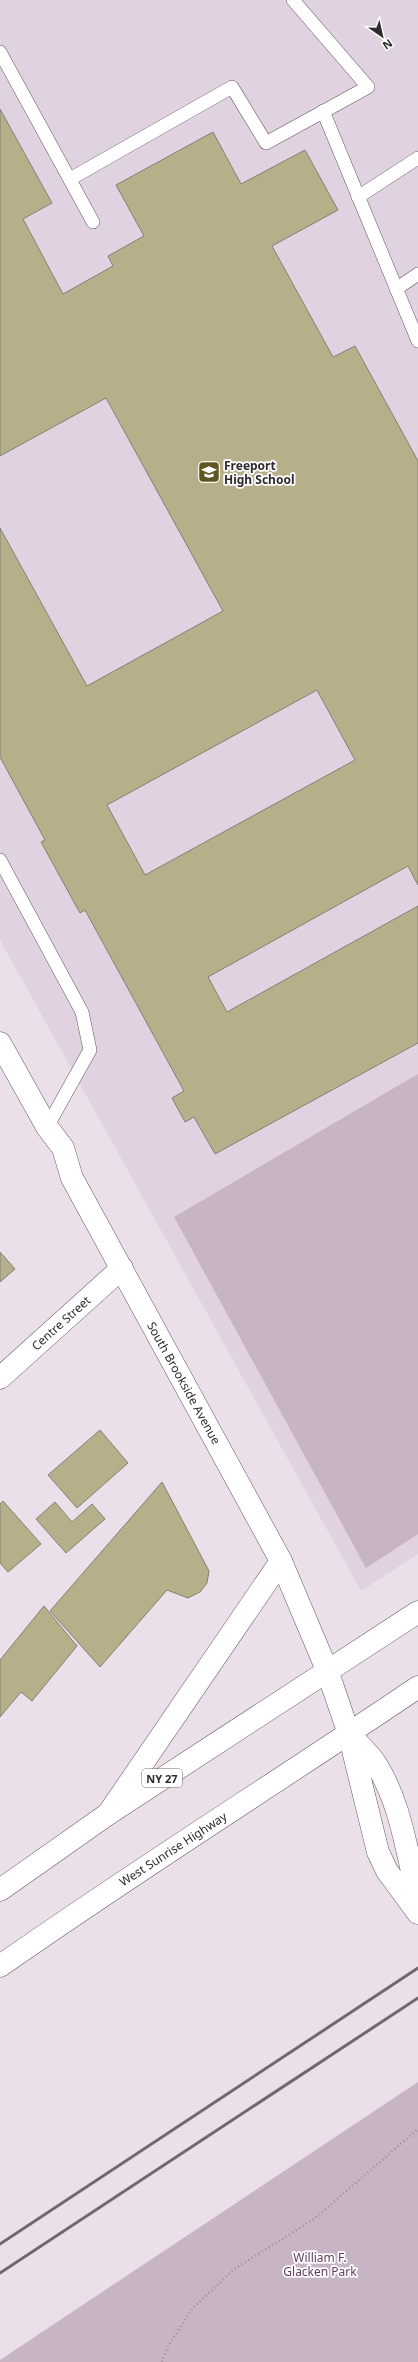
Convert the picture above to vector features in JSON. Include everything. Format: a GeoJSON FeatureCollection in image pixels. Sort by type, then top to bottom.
{"type":"FeatureCollection","features":[{"type":"Feature","properties":{"kind":"main road","name":"South Brookside Avenue"},"geometry":{"type":"LineString","coordinates":[[0,1043],[47,1127],[63,1148],[72,1178],[281,1561],[327,1670],[349,1734],[378,1852],[387,1871],[418,1913]]}},
{"type":"Feature","properties":{"kind":"main road","name":"Centre Street"},"geometry":{"type":"LineString","coordinates":[[0,1378],[122,1268]]}},
{"type":"Feature","properties":{"kind":"main road"},"geometry":{"type":"LineString","coordinates":[[108,1814],[281,1561]]}},
{"type":"Feature","properties":{"kind":"main road","name":"NY 27"},"geometry":{"type":"LineString","coordinates":[[0,1890],[108,1814],[418,1612]]}},
{"type":"Feature","properties":{"kind":"main road","name":"West Sunrise Highway"},"geometry":{"type":"LineString","coordinates":[[0,1966],[115,1886],[168,1854],[418,1687]]}},
{"type":"Feature","properties":{"kind":"main road","name":"South Brookside Avenue"},"geometry":{"type":"LineString","coordinates":[[349,1734],[375,1762],[390,1791],[402,1822],[418,1896]]}},
{"type":"Feature","properties":{"kind":"lane"},"geometry":{"type":"LineString","coordinates":[[70,179],[232,87],[266,143],[368,87],[293,0]]}},
{"type":"Feature","properties":{"kind":"lane"},"geometry":{"type":"LineString","coordinates":[[0,52],[93,222]]}},
{"type":"Feature","properties":{"kind":"lane"},"geometry":{"type":"LineString","coordinates":[[322,111],[418,341]]}},
{"type":"Feature","properties":{"kind":"lane"},"geometry":{"type":"LineString","coordinates":[[358,197],[418,158]]}},
{"type":"Feature","properties":{"kind":"lane"},"geometry":{"type":"LineString","coordinates":[[396,289],[418,274]]}},
{"type":"Feature","properties":{"kind":"lane"},"geometry":{"type":"LineString","coordinates":[[0,860],[82,1012],[90,1050],[47,1127]]}},
{"type":"Feature","properties":{"kind":"path"},"geometry":{"type":"LineString","coordinates":[[162,2362],[168,2346],[192,2309],[233,2270],[314,2219],[418,2130]]}},
{"type":"Feature","properties":{"kind":"shaded area","name":"Freeport High School"},"geometry":{"type":"Polygon","coordinates":[[[0,0],[418,0],[418,1554],[361,1591],[0,940],[0,0]]]}},
{"type":"Feature","properties":{"kind":"green space"},"geometry":{"type":"Polygon","coordinates":[[[418,1074],[418,1534],[366,1568],[174,1217],[418,1074]]]}},
{"type":"Feature","properties":{"kind":"green space","name":"William F. Glacken Park"},"geometry":{"type":"Polygon","coordinates":[[[418,2082],[418,2362],[0,2362],[0,2360],[418,2082]]]}},
{"type":"Feature","properties":{"kind":"building"},"geometry":{"type":"Polygon","coordinates":[[[0,109],[52,203],[23,219],[63,294],[113,266],[108,256],[144,236],[116,185],[213,132],[241,184],[305,150],[338,210],[272,246],[333,357],[355,346],[418,461],[418,885],[408,866],[208,977],[227,1012],[418,906],[418,1043],[215,1154],[194,1117],[185,1122],[172,1098],[184,1091],[85,910],[80,913],[41,842],[45,840],[0,757],[0,528],[87,686],[223,611],[106,398],[0,456],[0,109]],[[317,690],[107,805],[145,875],[355,760],[317,690]]]}},
{"type":"Feature","properties":{"kind":"building"},"geometry":{"type":"Polygon","coordinates":[[[0,1252],[15,1269],[0,1282],[0,1252]]]}},
{"type":"Feature","properties":{"kind":"building"},"geometry":{"type":"Polygon","coordinates":[[[100,1430],[128,1463],[77,1508],[48,1475],[100,1430]]]}},
{"type":"Feature","properties":{"kind":"building"},"geometry":{"type":"Polygon","coordinates":[[[162,1482],[209,1571],[207,1583],[200,1592],[188,1598],[167,1590],[100,1667],[50,1611],[162,1482]]]}},
{"type":"Feature","properties":{"kind":"building"},"geometry":{"type":"Polygon","coordinates":[[[3,1501],[41,1544],[8,1572],[0,1563],[0,1504],[3,1501]]]}},
{"type":"Feature","properties":{"kind":"building"},"geometry":{"type":"Polygon","coordinates":[[[55,1502],[72,1522],[92,1504],[105,1519],[66,1553],[36,1519],[55,1502]]]}},
{"type":"Feature","properties":{"kind":"building"},"geometry":{"type":"Polygon","coordinates":[[[44,1606],[77,1646],[32,1701],[21,1692],[0,1717],[0,1660],[44,1606]]]}},
{"type":"Feature","properties":{"kind":"railway"},"geometry":{"type":"LineString","coordinates":[[0,2244],[418,1968]]}},
{"type":"Feature","properties":{"kind":"railway"},"geometry":{"type":"LineString","coordinates":[[0,2273],[418,1998]]}},
{"type":"Feature","properties":{"kind":"place","name":"Freeport High School"},"geometry":{"type":"Point","coordinates":[209,472]}}]}
